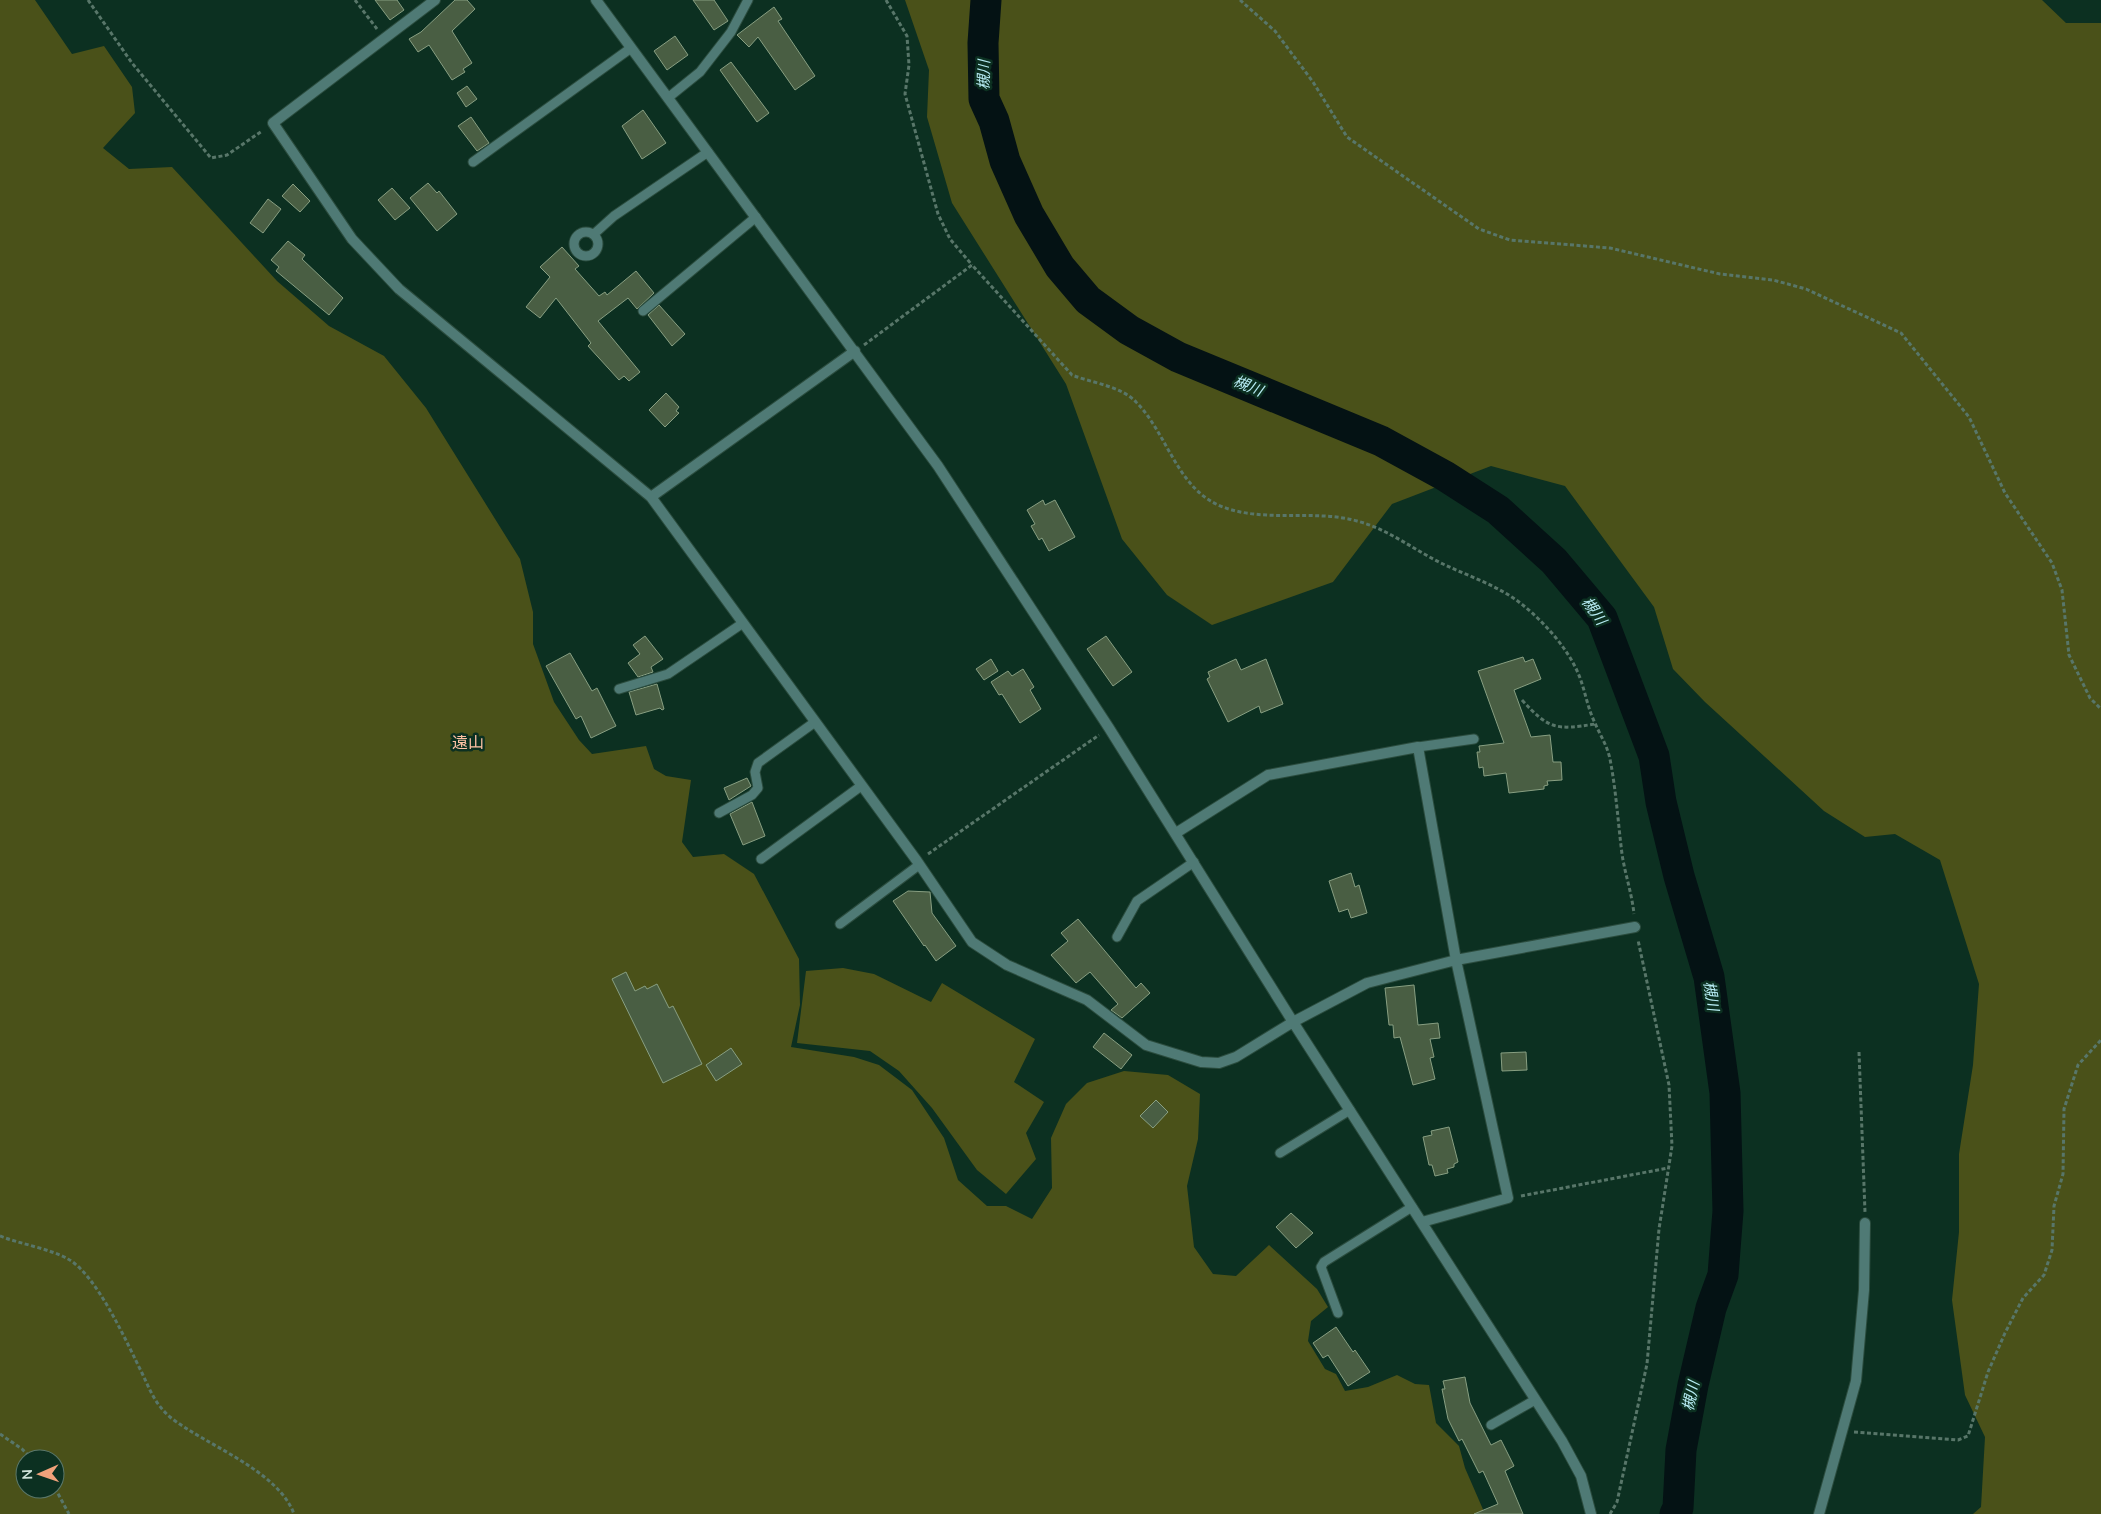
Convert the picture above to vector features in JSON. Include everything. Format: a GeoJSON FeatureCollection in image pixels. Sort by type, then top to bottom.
{"type":"FeatureCollection","features":[{"type":"Feature","properties":{"kind":"street"},"geometry":{"type":"LineString","coordinates":[[435,0],[272,123],[352,239],[399,289],[651,497],[918,863],[972,942],[1007,965],[1087,1000],[1146,1045],[1201,1062],[1219,1063],[1236,1057],[1293,1022],[1367,983],[1456,960],[1635,927]]}},
{"type":"Feature","properties":{"kind":"street"},"geometry":{"type":"LineString","coordinates":[[596,0],[938,466],[1109,728],[1293,1022],[1562,1441],[1581,1476],[1591,1514]]}},
{"type":"Feature","properties":{"kind":"street"},"geometry":{"type":"LineString","coordinates":[[651,497],[855,351]]}},
{"type":"Feature","properties":{"kind":"street"},"geometry":{"type":"LineString","coordinates":[[1176,833],[1268,775],[1418,747],[1456,960],[1508,1198],[1422,1222]]}},
{"type":"Feature","properties":{"kind":"street"},"geometry":{"type":"LineString","coordinates":[[1819,1514],[1856,1381],[1864,1290],[1865,1223]]}},
{"type":"Feature","properties":{"kind":"lane"},"geometry":{"type":"LineString","coordinates":[[669,97],[700,72],[731,32],[748,0]]}},
{"type":"Feature","properties":{"kind":"lane"},"geometry":{"type":"LineString","coordinates":[[473,162],[631,48]]}},
{"type":"Feature","properties":{"kind":"lane"},"geometry":{"type":"LineString","coordinates":[[594,234],[614,216],[708,152]]}},
{"type":"Feature","properties":{"kind":"lane"},"geometry":{"type":"LineString","coordinates":[[644,311],[756,217]]}},
{"type":"Feature","properties":{"kind":"lane"},"geometry":{"type":"LineString","coordinates":[[619,689],[668,674],[743,623]]}},
{"type":"Feature","properties":{"kind":"lane"},"geometry":{"type":"LineString","coordinates":[[719,813],[752,795],[758,788],[755,772],[758,763],[815,722]]}},
{"type":"Feature","properties":{"kind":"lane"},"geometry":{"type":"LineString","coordinates":[[1418,747],[1474,739]]}},
{"type":"Feature","properties":{"kind":"lane"},"geometry":{"type":"LineString","coordinates":[[761,859],[861,786]]}},
{"type":"Feature","properties":{"kind":"lane"},"geometry":{"type":"LineString","coordinates":[[1117,937],[1137,900],[1194,862]]}},
{"type":"Feature","properties":{"kind":"lane"},"geometry":{"type":"LineString","coordinates":[[840,924],[918,863]]}},
{"type":"Feature","properties":{"kind":"lane"},"geometry":{"type":"LineString","coordinates":[[1280,1153],[1350,1110]]}},
{"type":"Feature","properties":{"kind":"lane"},"geometry":{"type":"LineString","coordinates":[[1338,1313],[1321,1267],[1324,1262],[1412,1207]]}},
{"type":"Feature","properties":{"kind":"lane"},"geometry":{"type":"LineString","coordinates":[[1491,1425],[1535,1400]]}},
{"type":"Feature","properties":{"kind":"path"},"geometry":{"type":"LineString","coordinates":[[88,0],[132,63],[211,158],[227,155],[272,123]]}},
{"type":"Feature","properties":{"kind":"path"},"geometry":{"type":"LineString","coordinates":[[355,0],[383,38]]}},
{"type":"Feature","properties":{"kind":"path"},"geometry":{"type":"LineString","coordinates":[[886,0],[907,36],[909,65],[905,94],[938,214],[950,239],[972,265]]}},
{"type":"Feature","properties":{"kind":"path"},"geometry":{"type":"LineString","coordinates":[[1240,0],[1275,31],[1314,82],[1346,137],[1479,229],[1510,240],[1610,248],[1720,274],[1773,280],[1806,289],[1901,333],[1969,417],[2005,493],[2052,563],[2062,590],[2069,655],[2090,698],[2101,709]]}},
{"type":"Feature","properties":{"kind":"path"},"geometry":{"type":"LineString","coordinates":[[1522,700],[1534,713],[1555,726],[1565,729],[1595,724]]}},
{"type":"Feature","properties":{"kind":"path"},"geometry":{"type":"LineString","coordinates":[[918,863],[1109,728]]}},
{"type":"Feature","properties":{"kind":"path"},"geometry":{"type":"LineString","coordinates":[[1841,1431],[1958,1440],[1968,1436],[1988,1372],[2005,1333],[2023,1298],[2044,1276],[2052,1250],[2054,1206],[2063,1174],[2064,1109],[2078,1065],[2101,1040]]}},
{"type":"Feature","properties":{"kind":"path"},"geometry":{"type":"LineString","coordinates":[[1859,1052],[1865,1223]]}},
{"type":"Feature","properties":{"kind":"path"},"geometry":{"type":"LineString","coordinates":[[1508,1198],[1668,1168]]}},
{"type":"Feature","properties":{"kind":"path"},"geometry":{"type":"LineString","coordinates":[[0,1236],[68,1259],[79,1267],[100,1293],[142,1374],[152,1398],[170,1417],[223,1451],[249,1465],[280,1492],[294,1514]]}},
{"type":"Feature","properties":{"kind":"path"},"geometry":{"type":"LineString","coordinates":[[0,1434],[22,1449]]}},
{"type":"Feature","properties":{"kind":"path"},"geometry":{"type":"LineString","coordinates":[[61,1499],[69,1514]]}},
{"type":"Feature","properties":{"kind":"green space"},"geometry":{"type":"Polygon","coordinates":[[[0,0],[35,0],[72,54],[104,46],[132,87],[135,113],[103,148],[129,169],[172,167],[277,281],[329,326],[384,356],[426,408],[520,559],[533,612],[533,644],[554,702],[579,740],[592,754],[646,746],[654,769],[666,776],[691,780],[682,842],[693,857],[724,854],[754,874],[799,959],[800,1005],[791,1047],[854,1057],[879,1065],[912,1090],[944,1138],[958,1180],[987,1206],[1006,1206],[1032,1219],[1052,1188],[1051,1138],[1066,1104],[1087,1083],[1124,1071],[1168,1075],[1200,1094],[1198,1139],[1187,1186],[1194,1247],[1213,1274],[1236,1276],[1269,1245],[1317,1289],[1328,1307],[1311,1321],[1308,1341],[1325,1369],[1336,1374],[1345,1391],[1368,1387],[1397,1375],[1415,1384],[1429,1385],[1436,1423],[1459,1446],[1465,1468],[1485,1514],[0,1514],[0,0]]]}},
{"type":"Feature","properties":{"kind":"green space"},"geometry":{"type":"Polygon","coordinates":[[[905,0],[2042,0],[2066,23],[2101,23],[2101,1514],[1973,1514],[1981,1507],[1985,1437],[1965,1395],[1952,1300],[1959,1232],[1959,1154],[1973,1065],[1979,984],[1940,860],[1895,834],[1865,837],[1824,811],[1705,702],[1673,669],[1654,607],[1565,486],[1491,466],[1392,504],[1333,582],[1212,625],[1167,595],[1122,539],[1066,384],[952,203],[927,117],[929,70],[905,0]]]}},
{"type":"Feature","properties":{"kind":"green space"},"geometry":{"type":"Polygon","coordinates":[[[843,968],[874,974],[931,1002],[942,983],[1035,1039],[1014,1082],[1044,1102],[1026,1133],[1036,1159],[1006,1194],[977,1170],[932,1108],[899,1071],[870,1051],[797,1043],[806,971],[843,968]]]}},
{"type":"Feature","properties":{"kind":"building"},"geometry":{"type":"Polygon","coordinates":[[[375,0],[397,0],[404,10],[390,20],[375,0]]]}},
{"type":"Feature","properties":{"kind":"building"},"geometry":{"type":"Polygon","coordinates":[[[455,0],[467,0],[475,9],[452,31],[472,63],[463,69],[465,72],[452,80],[429,45],[418,52],[409,39],[421,32],[455,0]]]}},
{"type":"Feature","properties":{"kind":"building"},"geometry":{"type":"Polygon","coordinates":[[[693,0],[714,0],[728,21],[714,30],[693,0]]]}},
{"type":"Feature","properties":{"kind":"building"},"geometry":{"type":"Polygon","coordinates":[[[774,7],[782,19],[778,21],[815,76],[795,90],[758,37],[749,47],[737,35],[774,7]]]}},
{"type":"Feature","properties":{"kind":"building"},"geometry":{"type":"Polygon","coordinates":[[[675,36],[688,55],[667,70],[654,51],[675,36]]]}},
{"type":"Feature","properties":{"kind":"building"},"geometry":{"type":"Polygon","coordinates":[[[731,62],[769,113],[757,122],[720,70],[731,62]]]}},
{"type":"Feature","properties":{"kind":"building"},"geometry":{"type":"Polygon","coordinates":[[[467,86],[477,99],[466,107],[457,93],[467,86]]]}},
{"type":"Feature","properties":{"kind":"building"},"geometry":{"type":"Polygon","coordinates":[[[643,110],[666,143],[642,159],[622,126],[643,110]]]}},
{"type":"Feature","properties":{"kind":"building"},"geometry":{"type":"Polygon","coordinates":[[[471,117],[489,143],[477,151],[458,126],[471,117]]]}},
{"type":"Feature","properties":{"kind":"building"},"geometry":{"type":"Polygon","coordinates":[[[428,183],[437,193],[439,191],[457,214],[437,231],[410,198],[428,183]]]}},
{"type":"Feature","properties":{"kind":"building"},"geometry":{"type":"Polygon","coordinates":[[[293,184],[310,201],[300,212],[282,196],[293,184]]]}},
{"type":"Feature","properties":{"kind":"building"},"geometry":{"type":"Polygon","coordinates":[[[392,188],[410,208],[395,220],[378,200],[392,188]]]}},
{"type":"Feature","properties":{"kind":"building"},"geometry":{"type":"Polygon","coordinates":[[[268,199],[281,209],[263,233],[250,223],[268,199]]]}},
{"type":"Feature","properties":{"kind":"building"},"geometry":{"type":"Polygon","coordinates":[[[288,241],[305,255],[302,259],[343,298],[329,315],[276,271],[279,267],[271,260],[288,241]]]}},
{"type":"Feature","properties":{"kind":"building"},"geometry":{"type":"Polygon","coordinates":[[[562,247],[579,266],[575,269],[599,296],[605,292],[607,295],[636,271],[654,293],[637,309],[628,298],[598,321],[640,372],[629,381],[624,376],[619,380],[588,346],[591,343],[556,298],[540,318],[526,307],[550,277],[540,267],[562,247]]]}},
{"type":"Feature","properties":{"kind":"building"},"geometry":{"type":"Polygon","coordinates":[[[659,305],[685,334],[672,346],[648,315],[659,305]]]}},
{"type":"Feature","properties":{"kind":"building"},"geometry":{"type":"Polygon","coordinates":[[[666,393],[679,407],[676,411],[679,413],[665,427],[649,410],[666,393]]]}},
{"type":"Feature","properties":{"kind":"building"},"geometry":{"type":"Polygon","coordinates":[[[1043,500],[1045,505],[1055,500],[1075,537],[1049,551],[1042,538],[1039,540],[1031,526],[1035,524],[1027,510],[1043,500]]]}},
{"type":"Feature","properties":{"kind":"building"},"geometry":{"type":"Polygon","coordinates":[[[645,636],[663,659],[651,667],[653,672],[638,677],[628,663],[640,654],[633,645],[645,636]]]}},
{"type":"Feature","properties":{"kind":"building"},"geometry":{"type":"Polygon","coordinates":[[[1106,636],[1132,672],[1113,686],[1087,649],[1106,636]]]}},
{"type":"Feature","properties":{"kind":"building"},"geometry":{"type":"Polygon","coordinates":[[[570,653],[592,691],[597,688],[616,726],[591,738],[581,716],[576,719],[546,666],[570,653]]]}},
{"type":"Feature","properties":{"kind":"building"},"geometry":{"type":"Polygon","coordinates":[[[1523,657],[1525,662],[1533,659],[1541,679],[1514,690],[1531,737],[1550,735],[1553,762],[1561,762],[1562,780],[1547,781],[1548,785],[1544,786],[1544,789],[1509,793],[1506,773],[1484,776],[1483,767],[1479,768],[1477,752],[1480,752],[1479,746],[1504,743],[1478,671],[1523,657]]]}},
{"type":"Feature","properties":{"kind":"building"},"geometry":{"type":"Polygon","coordinates":[[[991,659],[998,671],[984,680],[976,669],[991,659]]]}},
{"type":"Feature","properties":{"kind":"building"},"geometry":{"type":"Polygon","coordinates":[[[1236,659],[1241,670],[1266,659],[1283,704],[1261,713],[1259,706],[1228,722],[1207,679],[1210,677],[1208,672],[1236,659]]]}},
{"type":"Feature","properties":{"kind":"building"},"geometry":{"type":"Polygon","coordinates":[[[1023,669],[1034,687],[1030,690],[1041,709],[1020,723],[1002,694],[999,695],[991,682],[1008,671],[1012,676],[1023,669]]]}},
{"type":"Feature","properties":{"kind":"building"},"geometry":{"type":"Polygon","coordinates":[[[657,684],[664,709],[660,708],[636,715],[629,692],[657,684]]]}},
{"type":"Feature","properties":{"kind":"building"},"geometry":{"type":"Polygon","coordinates":[[[747,778],[751,786],[729,800],[724,788],[747,778]]]}},
{"type":"Feature","properties":{"kind":"building"},"geometry":{"type":"Polygon","coordinates":[[[752,802],[765,836],[743,845],[730,814],[752,802]]]}},
{"type":"Feature","properties":{"kind":"building"},"geometry":{"type":"Polygon","coordinates":[[[1351,873],[1355,887],[1359,885],[1367,913],[1351,918],[1348,909],[1339,912],[1329,881],[1351,873]]]}},
{"type":"Feature","properties":{"kind":"building"},"geometry":{"type":"Polygon","coordinates":[[[908,891],[930,892],[932,913],[956,946],[936,961],[893,901],[908,891]]]}},
{"type":"Feature","properties":{"kind":"building"},"geometry":{"type":"Polygon","coordinates":[[[1078,919],[1136,988],[1141,983],[1150,993],[1122,1018],[1111,1010],[1118,1004],[1090,972],[1076,983],[1051,955],[1068,941],[1061,933],[1078,919]]]}},
{"type":"Feature","properties":{"kind":"building"},"geometry":{"type":"Polygon","coordinates":[[[626,972],[635,991],[645,986],[647,989],[657,984],[669,1008],[673,1006],[702,1064],[663,1083],[612,979],[626,972]]]}},
{"type":"Feature","properties":{"kind":"building"},"geometry":{"type":"Polygon","coordinates":[[[1414,985],[1418,1025],[1438,1023],[1440,1038],[1430,1039],[1434,1057],[1430,1058],[1435,1079],[1413,1085],[1400,1037],[1394,1038],[1393,1025],[1389,1025],[1385,988],[1414,985]]]}},
{"type":"Feature","properties":{"kind":"building"},"geometry":{"type":"Polygon","coordinates":[[[1104,1033],[1132,1055],[1121,1069],[1093,1047],[1104,1033]]]}},
{"type":"Feature","properties":{"kind":"building"},"geometry":{"type":"Polygon","coordinates":[[[731,1048],[742,1064],[716,1081],[706,1065],[731,1048]]]}},
{"type":"Feature","properties":{"kind":"building"},"geometry":{"type":"Polygon","coordinates":[[[1526,1052],[1527,1070],[1502,1071],[1501,1053],[1526,1052]]]}},
{"type":"Feature","properties":{"kind":"building"},"geometry":{"type":"Polygon","coordinates":[[[1156,1100],[1168,1112],[1153,1128],[1140,1116],[1156,1100]]]}},
{"type":"Feature","properties":{"kind":"building"},"geometry":{"type":"Polygon","coordinates":[[[1449,1127],[1458,1162],[1454,1164],[1454,1167],[1447,1169],[1448,1173],[1435,1176],[1432,1165],[1429,1165],[1423,1137],[1432,1135],[1431,1131],[1449,1127]]]}},
{"type":"Feature","properties":{"kind":"building"},"geometry":{"type":"Polygon","coordinates":[[[1291,1213],[1313,1233],[1296,1248],[1276,1227],[1291,1213]]]}},
{"type":"Feature","properties":{"kind":"building"},"geometry":{"type":"Polygon","coordinates":[[[1336,1327],[1353,1352],[1355,1350],[1370,1372],[1348,1386],[1328,1355],[1323,1358],[1313,1343],[1336,1327]]]}},
{"type":"Feature","properties":{"kind":"building"},"geometry":{"type":"Polygon","coordinates":[[[1465,1377],[1470,1403],[1491,1445],[1501,1440],[1514,1466],[1505,1471],[1523,1514],[1474,1514],[1498,1504],[1483,1471],[1479,1473],[1462,1439],[1459,1441],[1448,1419],[1442,1389],[1445,1389],[1443,1381],[1465,1377]]]}},
{"type":"Feature","properties":{"kind":"waterway","name":"槻川"},"geometry":{"type":"LineString","coordinates":[[986,0],[983,43],[984,99],[994,121],[1005,161],[1029,215],[1060,267],[1088,300],[1129,330],[1178,357],[1381,441],[1445,476],[1498,510],[1554,561],[1602,618],[1654,756],[1661,802],[1679,876],[1709,977],[1725,1093],[1728,1211],[1723,1275],[1711,1308],[1693,1385],[1681,1450],[1678,1508],[1675,1514]]}},
{"type":"Feature","properties":{"kind":"district","name":"遠山"},"geometry":{"type":"Point","coordinates":[468,743]}}]}
